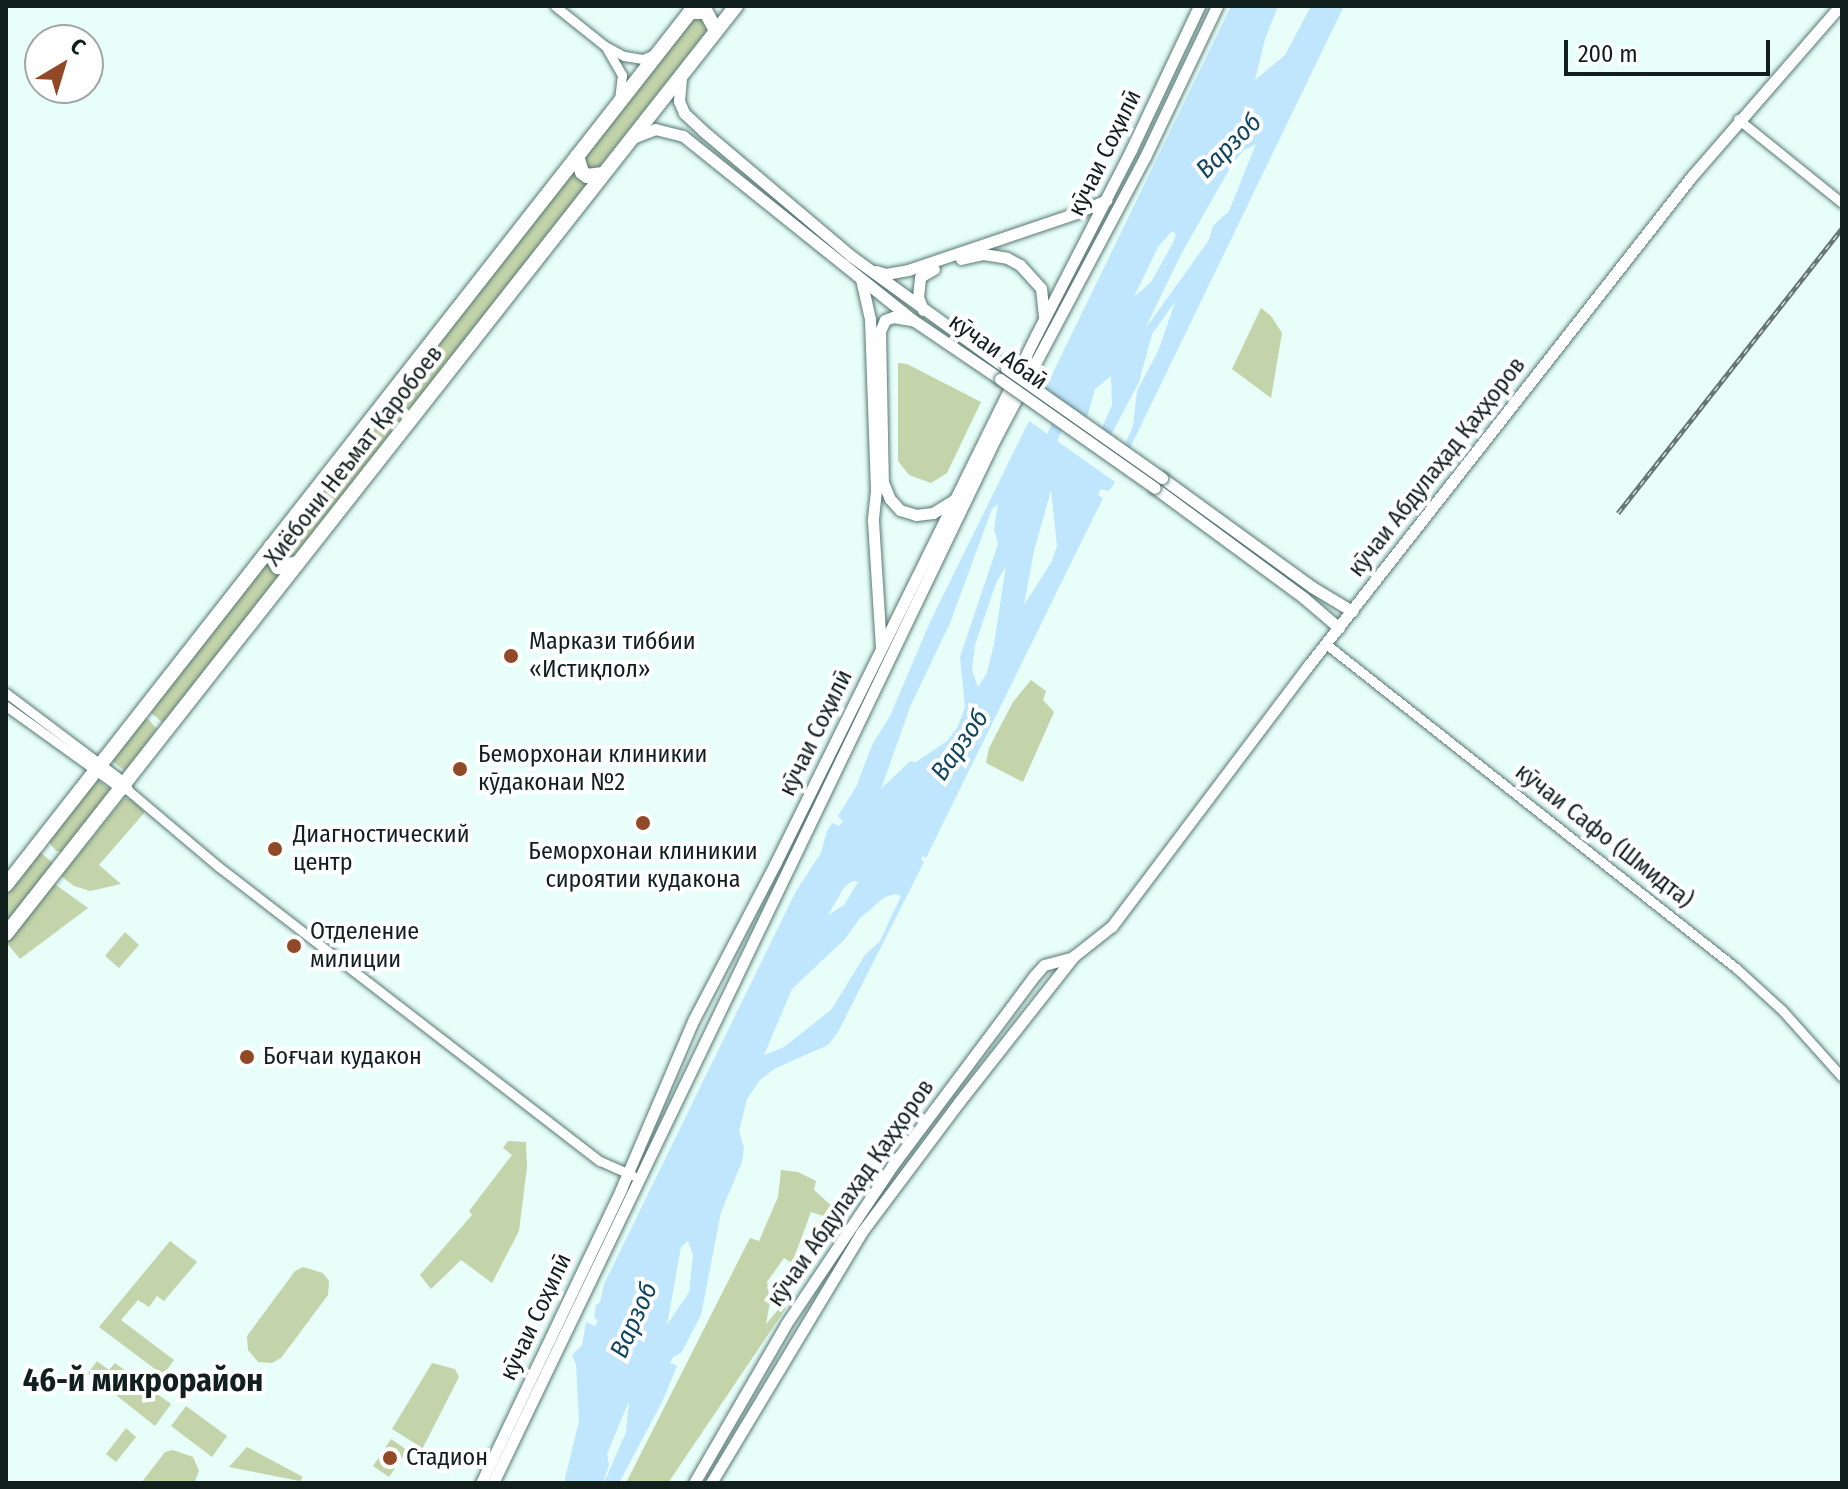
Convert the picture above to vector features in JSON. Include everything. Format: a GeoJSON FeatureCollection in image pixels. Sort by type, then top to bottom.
{"type":"FeatureCollection","features":[{"type":"Feature","properties":{"kind":"highway","name":"Хиёбони Неъмат Қаробоев"},"geometry":{"type":"LineString","coordinates":[[6,934],[124,788],[162,734],[736,6]]}},
{"type":"Feature","properties":{"kind":"highway","name":"Хиёбони Неъмат Қаробоев"},"geometry":{"type":"LineString","coordinates":[[6,885],[692,9]]}},
{"type":"Feature","properties":{"kind":"highway"},"geometry":{"type":"LineString","coordinates":[[692,9],[706,12],[716,31]]}},
{"type":"Feature","properties":{"kind":"highway"},"geometry":{"type":"LineString","coordinates":[[577,156],[587,176],[603,174]]}},
{"type":"Feature","properties":{"kind":"highway"},"geometry":{"type":"LineString","coordinates":[[271,546],[272,557],[278,567],[298,563]]}},
{"type":"Feature","properties":{"kind":"highway"},"geometry":{"type":"LineString","coordinates":[[135,720],[154,717],[162,734]]}},
{"type":"Feature","properties":{"kind":"highway"},"geometry":{"type":"LineString","coordinates":[[42,839],[49,856],[57,859],[68,855]]}},
{"type":"Feature","properties":{"kind":"main road","name":"кӯчаи Соҳилӣ"},"geometry":{"type":"LineString","coordinates":[[481,1483],[633,1175],[682,1044],[1106,199],[1199,6]]}},
{"type":"Feature","properties":{"kind":"main road","name":"кӯчаи Абдулаҳад Қаҳҳоров"},"geometry":{"type":"LineString","coordinates":[[711,1483],[861,1233],[1074,956],[1112,926],[1326,644],[1738,119],[1840,6]]}},
{"type":"Feature","properties":{"kind":"main road"},"geometry":{"type":"LineString","coordinates":[[493,1483],[633,1175],[699,1051],[995,439],[1145,157],[1216,7]]}},
{"type":"Feature","properties":{"kind":"main road","name":"кӯчаи Абаӣ"},"geometry":{"type":"LineString","coordinates":[[682,75],[679,101],[684,113],[871,270],[1003,374],[1158,483],[1352,611]]}},
{"type":"Feature","properties":{"kind":"main road","name":"кӯчаи Абаӣ"},"geometry":{"type":"LineString","coordinates":[[632,138],[655,129],[683,136],[913,320],[1003,374]]}},
{"type":"Feature","properties":{"kind":"main road"},"geometry":{"type":"LineString","coordinates":[[871,270],[886,274],[908,270],[1076,213],[1106,199]]}},
{"type":"Feature","properties":{"kind":"main road"},"geometry":{"type":"LineString","coordinates":[[923,310],[917,286],[922,273],[983,254],[1007,258],[1036,280],[1041,288],[1044,318]]}},
{"type":"Feature","properties":{"kind":"main road"},"geometry":{"type":"LineString","coordinates":[[861,278],[870,319],[876,490],[873,521],[881,649]]}},
{"type":"Feature","properties":{"kind":"main road"},"geometry":{"type":"LineString","coordinates":[[913,320],[893,317],[885,320],[880,331],[883,482],[890,499],[900,510],[916,515],[933,513],[955,498]]}},
{"type":"Feature","properties":{"kind":"main road","name":"кӯчаи Абаӣ"},"geometry":{"type":"LineString","coordinates":[[1158,483],[1339,628]]}},
{"type":"Feature","properties":{"kind":"main road","name":"кӯчаи Абдулаҳад Қаҳҳоров"},"geometry":{"type":"LineString","coordinates":[[694,1483],[786,1324],[892,1166],[1035,975],[1044,965],[1074,956]]}},
{"type":"Feature","properties":{"kind":"main road"},"geometry":{"type":"LineString","coordinates":[[682,1044],[699,1051]]}},
{"type":"Feature","properties":{"kind":"street"},"geometry":{"type":"LineString","coordinates":[[555,6],[605,46],[634,59],[659,52]]}},
{"type":"Feature","properties":{"kind":"street"},"geometry":{"type":"LineString","coordinates":[[605,46],[622,75],[616,106]]}},
{"type":"Feature","properties":{"kind":"street"},"geometry":{"type":"LineString","coordinates":[[1738,119],[1842,203]]}},
{"type":"Feature","properties":{"kind":"street","name":"кӯчаи Сафо (Шмидта)"},"geometry":{"type":"LineString","coordinates":[[1326,644],[1729,962],[1782,1010],[1842,1077]]}},
{"type":"Feature","properties":{"kind":"street"},"geometry":{"type":"LineString","coordinates":[[6,693],[219,867],[600,1161],[633,1175]]}},
{"type":"Feature","properties":{"kind":"street"},"geometry":{"type":"LineString","coordinates":[[6,706],[98,768]]}},
{"type":"Feature","properties":{"kind":"green space"},"geometry":{"type":"Polygon","coordinates":[[[694,17],[699,17],[710,27],[596,171],[585,167],[583,158],[694,17]]]}},
{"type":"Feature","properties":{"kind":"green space"},"geometry":{"type":"Polygon","coordinates":[[[574,169],[589,181],[293,559],[279,560],[277,548],[574,169]]]}},
{"type":"Feature","properties":{"kind":"green space"},"geometry":{"type":"Polygon","coordinates":[[[1261,308],[1271,316],[1282,333],[1271,398],[1232,369],[1261,308]]]}},
{"type":"Feature","properties":{"kind":"green space"},"geometry":{"type":"Polygon","coordinates":[[[898,363],[907,364],[981,402],[947,473],[931,483],[909,475],[898,461],[898,363]]]}},
{"type":"Feature","properties":{"kind":"green space"},"geometry":{"type":"Polygon","coordinates":[[[267,562],[281,573],[163,723],[149,711],[267,562]]]}},
{"type":"Feature","properties":{"kind":"green space"},"geometry":{"type":"Polygon","coordinates":[[[1031,680],[1046,691],[1043,700],[1054,712],[1023,782],[986,763],[989,748],[1013,702],[1031,680]]]}},
{"type":"Feature","properties":{"kind":"green space"},"geometry":{"type":"Polygon","coordinates":[[[148,719],[157,729],[125,771],[111,760],[142,720],[148,719]]]}},
{"type":"Feature","properties":{"kind":"green space"},"geometry":{"type":"Polygon","coordinates":[[[96,779],[111,790],[62,852],[56,851],[48,841],[96,779]]]}},
{"type":"Feature","properties":{"kind":"green space"},"geometry":{"type":"Polygon","coordinates":[[[124,798],[131,799],[145,812],[99,865],[121,884],[90,891],[74,886],[61,876],[124,798]]]}},
{"type":"Feature","properties":{"kind":"green space"},"geometry":{"type":"Polygon","coordinates":[[[40,852],[53,863],[6,923],[6,895],[40,852]]]}},
{"type":"Feature","properties":{"kind":"green space"},"geometry":{"type":"Polygon","coordinates":[[[52,882],[88,908],[20,959],[6,942],[52,882]]]}},
{"type":"Feature","properties":{"kind":"green space"},"geometry":{"type":"Polygon","coordinates":[[[125,932],[139,945],[119,968],[105,956],[125,932]]]}},
{"type":"Feature","properties":{"kind":"green space"},"geometry":{"type":"Polygon","coordinates":[[[508,1141],[526,1142],[527,1167],[519,1231],[492,1283],[461,1260],[431,1289],[420,1275],[472,1215],[469,1211],[512,1155],[503,1148],[508,1141]]]}},
{"type":"Feature","properties":{"kind":"green space"},"geometry":{"type":"Polygon","coordinates":[[[781,1170],[798,1172],[816,1181],[814,1190],[833,1207],[827,1217],[811,1212],[792,1263],[784,1258],[767,1282],[770,1302],[766,1324],[782,1305],[786,1308],[668,1483],[626,1483],[750,1238],[759,1241],[778,1197],[781,1170]]]}},
{"type":"Feature","properties":{"kind":"green space"},"geometry":{"type":"Polygon","coordinates":[[[170,1241],[197,1262],[164,1301],[157,1296],[149,1307],[138,1300],[121,1320],[174,1360],[163,1375],[99,1327],[170,1241]]]}},
{"type":"Feature","properties":{"kind":"green space"},"geometry":{"type":"Polygon","coordinates":[[[303,1267],[323,1273],[329,1281],[328,1295],[281,1358],[272,1363],[258,1362],[248,1350],[247,1336],[295,1271],[303,1267]]]}},
{"type":"Feature","properties":{"kind":"green space"},"geometry":{"type":"Polygon","coordinates":[[[97,1361],[109,1370],[115,1363],[171,1404],[155,1426],[88,1373],[97,1361]]]}},
{"type":"Feature","properties":{"kind":"green space"},"geometry":{"type":"Polygon","coordinates":[[[432,1363],[455,1369],[459,1377],[413,1467],[406,1463],[416,1444],[392,1429],[432,1363]]]}},
{"type":"Feature","properties":{"kind":"green space"},"geometry":{"type":"Polygon","coordinates":[[[186,1406],[227,1436],[212,1457],[171,1426],[186,1406]]]}},
{"type":"Feature","properties":{"kind":"green space"},"geometry":{"type":"Polygon","coordinates":[[[126,1428],[136,1437],[116,1462],[106,1454],[126,1428]]]}},
{"type":"Feature","properties":{"kind":"green space","name":"Стадион"},"geometry":{"type":"Polygon","coordinates":[[[391,1439],[407,1450],[389,1477],[373,1466],[391,1439]]]}},
{"type":"Feature","properties":{"kind":"green space"},"geometry":{"type":"Polygon","coordinates":[[[247,1447],[303,1477],[300,1481],[229,1467],[247,1447]]]}},
{"type":"Feature","properties":{"kind":"green space"},"geometry":{"type":"Polygon","coordinates":[[[173,1450],[193,1457],[199,1471],[194,1483],[141,1483],[165,1452],[173,1450]]]}},
{"type":"Feature","properties":{"kind":"water"},"geometry":{"type":"Polygon","coordinates":[[[1231,6],[1278,6],[1265,39],[1255,80],[1285,55],[1311,6],[1344,6],[1130,448],[1125,444],[1133,426],[1137,391],[1159,349],[1175,302],[1152,334],[1139,382],[1111,435],[1102,428],[1112,405],[1111,376],[1095,389],[1087,418],[1045,389],[1231,6]],[[1256,144],[1244,150],[1233,163],[1180,256],[1145,329],[1209,240],[1213,226],[1229,211],[1256,144]],[[1172,231],[1158,247],[1134,297],[1151,282],[1173,243],[1176,234],[1172,231]]]}},
{"type":"Feature","properties":{"kind":"water"},"geometry":{"type":"Polygon","coordinates":[[[1029,421],[1115,482],[1109,491],[1101,489],[1098,495],[1103,498],[926,858],[923,856],[921,859],[924,862],[837,1034],[828,1045],[774,1069],[760,1080],[747,1099],[739,1131],[744,1148],[742,1162],[721,1212],[701,1315],[681,1353],[673,1357],[670,1363],[677,1366],[662,1402],[619,1483],[604,1483],[626,1432],[629,1401],[607,1454],[609,1465],[603,1483],[564,1483],[579,1421],[576,1365],[572,1355],[582,1345],[586,1322],[595,1326],[598,1321],[594,1317],[604,1284],[796,891],[821,853],[832,823],[839,826],[843,821],[838,816],[857,785],[872,745],[890,716],[930,622],[1029,421]],[[1051,490],[1034,551],[1024,605],[1052,561],[1057,546],[1051,490]],[[998,504],[992,509],[950,623],[910,707],[881,789],[910,761],[916,762],[947,741],[957,728],[965,707],[960,657],[998,544],[994,529],[998,504]],[[1006,566],[996,583],[975,645],[972,670],[978,687],[987,673],[994,644],[1006,566]],[[853,881],[845,886],[828,915],[844,905],[858,882],[853,881]],[[901,896],[885,897],[860,918],[845,939],[792,989],[764,1055],[784,1047],[831,1010],[865,955],[880,941],[901,896]],[[688,1241],[681,1247],[667,1325],[689,1292],[693,1255],[688,1241]]]}},
{"type":"Feature","properties":{"kind":"waterway","name":"Варзоб"},"geometry":{"type":"LineString","coordinates":[[1047,450],[1063,412]]}},
{"type":"Feature","properties":{"kind":"railway"},"geometry":{"type":"LineString","coordinates":[[1618,513],[1842,228]]}},
{"type":"Feature","properties":{"kind":"place","name":"Маркази тиббии «Истиқлол»"},"geometry":{"type":"Point","coordinates":[511,656]}},
{"type":"Feature","properties":{"kind":"place","name":"Беморхонаи клиникии кӯдаконаи №2"},"geometry":{"type":"Point","coordinates":[460,769]}},
{"type":"Feature","properties":{"kind":"place","name":"Беморхонаи клиникии сироятии кудакона"},"geometry":{"type":"Point","coordinates":[643,823]}},
{"type":"Feature","properties":{"kind":"place","name":"Диагностический центр"},"geometry":{"type":"Point","coordinates":[275,849]}},
{"type":"Feature","properties":{"kind":"place","name":"Отделение милиции"},"geometry":{"type":"Point","coordinates":[294,946]}},
{"type":"Feature","properties":{"kind":"place","name":"Боғчаи кудакон"},"geometry":{"type":"Point","coordinates":[247,1057]}},
{"type":"Feature","properties":{"kind":"place","name":"Стадион"},"geometry":{"type":"Point","coordinates":[390,1458]}},
{"type":"Feature","properties":{"kind":"district","name":"46-й микрорайон"},"geometry":{"type":"Point","coordinates":[143,1380]}}]}
